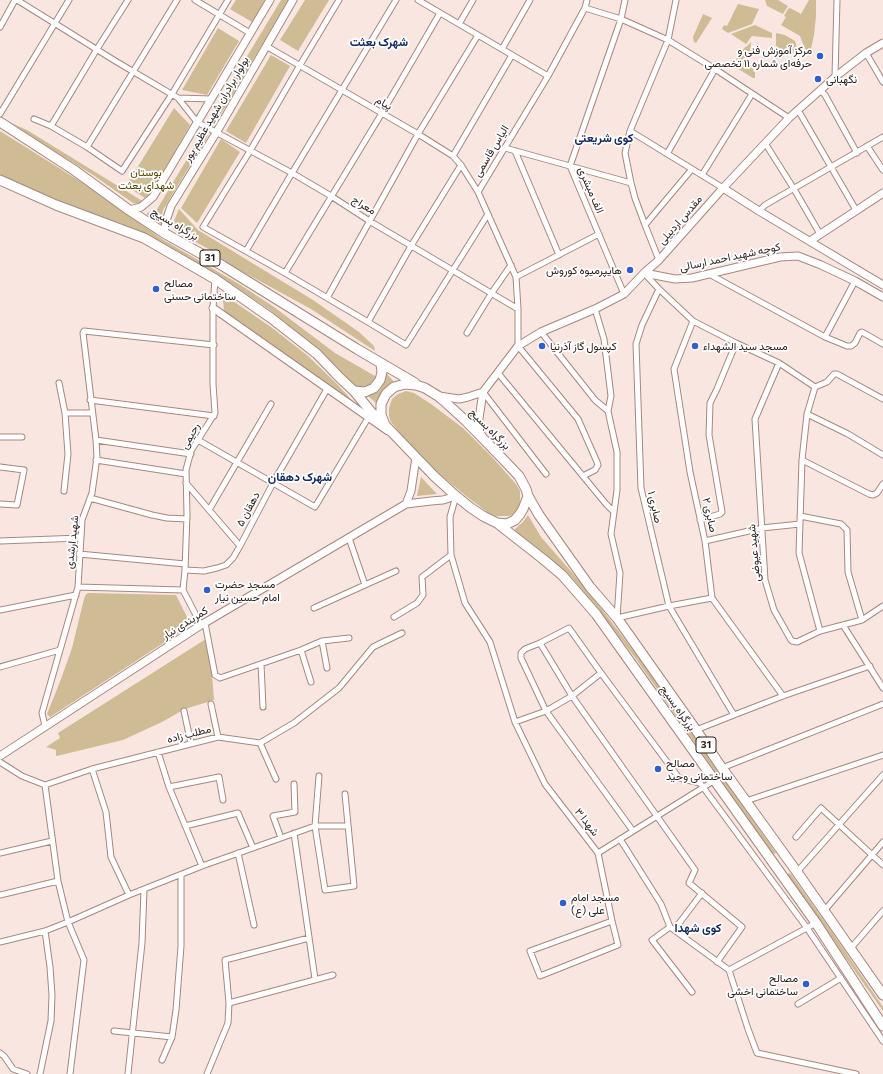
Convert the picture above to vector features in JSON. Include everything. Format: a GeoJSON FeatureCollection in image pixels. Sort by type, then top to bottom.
{"type":"FeatureCollection","features":[{"type":"Feature","properties":{"kind":"highway","name":"بزرگراه بسیج"},"geometry":{"type":"LineString","coordinates":[[0,122],[74,170],[129,210],[223,266],[381,364],[425,388],[438,396],[454,410],[519,476],[539,515],[590,587],[617,618],[883,995]]}},
{"type":"Feature","properties":{"kind":"highway","name":"بزرگراه بسیج"},"geometry":{"type":"LineString","coordinates":[[0,180],[56,206],[144,238],[215,279],[271,318],[317,354],[354,391],[372,413],[434,476],[456,496],[483,516],[498,523],[562,575],[596,614],[776,866],[816,923],[883,1026]]}},
{"type":"Feature","properties":{"kind":"highway"},"geometry":{"type":"LineString","coordinates":[[354,391],[365,392],[374,388],[380,380],[382,372],[381,364]]}},
{"type":"Feature","properties":{"kind":"highway","name":"بزرگراه بسیج"},"geometry":{"type":"LineString","coordinates":[[385,425],[381,415],[381,404],[386,394],[394,387],[405,384],[425,388]]}},
{"type":"Feature","properties":{"kind":"highway"},"geometry":{"type":"LineString","coordinates":[[498,523],[507,524],[515,520],[520,514],[528,496]]}},
{"type":"Feature","properties":{"kind":"highway"},"geometry":{"type":"LineString","coordinates":[[776,866],[787,858]]}},
{"type":"Feature","properties":{"kind":"main road","name":"بولوار برادران شهید عظیم‌ پور"},"geometry":{"type":"LineString","coordinates":[[129,210],[141,207],[153,197],[270,0]]}},
{"type":"Feature","properties":{"kind":"main road","name":"بولوار برادران شهید عظیم‌ پور"},"geometry":{"type":"LineString","coordinates":[[164,232],[171,206],[216,133],[293,0]]}},
{"type":"Feature","properties":{"kind":"main road","name":"مقدس اردبیلی"},"geometry":{"type":"LineString","coordinates":[[483,392],[518,346],[541,332],[595,309],[624,294],[659,260],[722,188],[789,118],[835,77],[866,53],[883,43]]}},
{"type":"Feature","properties":{"kind":"main road","name":"کوچه شهید احمد ارسالی"},"geometry":{"type":"LineString","coordinates":[[722,188],[883,285]]}},
{"type":"Feature","properties":{"kind":"main road"},"geometry":{"type":"LineString","coordinates":[[810,240],[883,192]]}},
{"type":"Feature","properties":{"kind":"main road","name":"کوچه شهید احمد ارسالی"},"geometry":{"type":"LineString","coordinates":[[644,273],[675,279],[692,278],[780,257],[798,256],[822,265],[883,297]]}},
{"type":"Feature","properties":{"kind":"main road"},"geometry":{"type":"LineString","coordinates":[[213,308],[394,435]]}},
{"type":"Feature","properties":{"kind":"main road"},"geometry":{"type":"LineString","coordinates":[[438,396],[459,399],[483,392],[478,425],[482,438]]}},
{"type":"Feature","properties":{"kind":"main road"},"geometry":{"type":"LineString","coordinates":[[416,457],[411,492],[406,504],[443,500],[456,496]]}},
{"type":"Feature","properties":{"kind":"main road","name":"کمربندی نیار"},"geometry":{"type":"LineString","coordinates":[[0,756],[203,624],[406,504]]}},
{"type":"Feature","properties":{"kind":"street"},"geometry":{"type":"LineString","coordinates":[[0,27],[16,0],[178,98],[197,122]]}},
{"type":"Feature","properties":{"kind":"street"},"geometry":{"type":"LineString","coordinates":[[0,114],[69,0]]}},
{"type":"Feature","properties":{"kind":"street"},"geometry":{"type":"LineString","coordinates":[[51,126],[128,0]]}},
{"type":"Feature","properties":{"kind":"street"},"geometry":{"type":"LineString","coordinates":[[87,147],[177,0]]}},
{"type":"Feature","properties":{"kind":"street"},"geometry":{"type":"LineString","coordinates":[[195,0],[250,33]]}},
{"type":"Feature","properties":{"kind":"street"},"geometry":{"type":"LineString","coordinates":[[34,119],[51,126],[87,147],[122,171],[172,94],[228,0]]}},
{"type":"Feature","properties":{"kind":"street"},"geometry":{"type":"LineString","coordinates":[[339,0],[250,151],[203,227],[285,273],[406,345],[488,214]]}},
{"type":"Feature","properties":{"kind":"street"},"geometry":{"type":"LineString","coordinates":[[246,251],[396,0]]}},
{"type":"Feature","properties":{"kind":"street"},"geometry":{"type":"LineString","coordinates":[[459,24],[473,0]]}},
{"type":"Feature","properties":{"kind":"street"},"geometry":{"type":"LineString","coordinates":[[502,49],[530,0]]}},
{"type":"Feature","properties":{"kind":"street","name":"الیاس قاسمی"},"geometry":{"type":"LineString","coordinates":[[518,346],[516,277],[478,192],[548,76],[587,0]]}},
{"type":"Feature","properties":{"kind":"street","name":"الف مبشری"},"geometry":{"type":"LineString","coordinates":[[624,294],[570,166],[621,19],[625,0]]}},
{"type":"Feature","properties":{"kind":"street"},"geometry":{"type":"LineString","coordinates":[[659,260],[635,198],[625,153],[630,131],[668,40],[676,0]]}},
{"type":"Feature","properties":{"kind":"street"},"geometry":{"type":"LineString","coordinates":[[835,77],[837,0]]}},
{"type":"Feature","properties":{"kind":"street"},"geometry":{"type":"LineString","coordinates":[[420,1],[548,76]]}},
{"type":"Feature","properties":{"kind":"street"},"geometry":{"type":"LineString","coordinates":[[584,8],[621,19],[668,40],[789,118]]}},
{"type":"Feature","properties":{"kind":"street"},"geometry":{"type":"LineString","coordinates":[[285,273],[382,113],[440,13]]}},
{"type":"Feature","properties":{"kind":"street"},"geometry":{"type":"LineString","coordinates":[[327,298],[371,222],[418,134],[478,35]]}},
{"type":"Feature","properties":{"kind":"street","name":"پیام"},"geometry":{"type":"LineString","coordinates":[[266,46],[418,134],[453,156],[461,165],[478,192]]}},
{"type":"Feature","properties":{"kind":"street"},"geometry":{"type":"LineString","coordinates":[[866,53],[883,82]]}},
{"type":"Feature","properties":{"kind":"street"},"geometry":{"type":"LineString","coordinates":[[453,156],[512,55]]}},
{"type":"Feature","properties":{"kind":"street"},"geometry":{"type":"LineString","coordinates":[[667,154],[715,69]]}},
{"type":"Feature","properties":{"kind":"street"},"geometry":{"type":"LineString","coordinates":[[820,90],[825,95],[857,153]]}},
{"type":"Feature","properties":{"kind":"street"},"geometry":{"type":"LineString","coordinates":[[702,175],[752,94]]}},
{"type":"Feature","properties":{"kind":"street"},"geometry":{"type":"LineString","coordinates":[[178,98],[211,99]]}},
{"type":"Feature","properties":{"kind":"street"},"geometry":{"type":"LineString","coordinates":[[798,110],[856,210]]}},
{"type":"Feature","properties":{"kind":"street","name":"معراج"},"geometry":{"type":"LineString","coordinates":[[197,122],[292,173],[518,310]]}},
{"type":"Feature","properties":{"kind":"street"},"geometry":{"type":"LineString","coordinates":[[630,131],[722,188]]}},
{"type":"Feature","properties":{"kind":"street"},"geometry":{"type":"LineString","coordinates":[[759,211],[765,205],[883,137]]}},
{"type":"Feature","properties":{"kind":"street"},"geometry":{"type":"LineString","coordinates":[[765,143],[820,234]]}},
{"type":"Feature","properties":{"kind":"street"},"geometry":{"type":"LineString","coordinates":[[867,146],[883,170]]}},
{"type":"Feature","properties":{"kind":"street"},"geometry":{"type":"LineString","coordinates":[[505,148],[631,183]]}},
{"type":"Feature","properties":{"kind":"street"},"geometry":{"type":"LineString","coordinates":[[515,151],[559,255]]}},
{"type":"Feature","properties":{"kind":"street"},"geometry":{"type":"LineString","coordinates":[[368,322],[411,246],[461,165]]}},
{"type":"Feature","properties":{"kind":"street"},"geometry":{"type":"LineString","coordinates":[[645,225],[692,169]]}},
{"type":"Feature","properties":{"kind":"street"},"geometry":{"type":"LineString","coordinates":[[516,277],[599,234]]}},
{"type":"Feature","properties":{"kind":"street"},"geometry":{"type":"LineString","coordinates":[[467,333],[511,265]]}},
{"type":"Feature","properties":{"kind":"street"},"geometry":{"type":"LineString","coordinates":[[644,273],[693,321],[779,363],[815,387]]}},
{"type":"Feature","properties":{"kind":"street"},"geometry":{"type":"LineString","coordinates":[[709,274],[825,337],[847,346],[851,346],[855,343],[862,332],[883,344]]}},
{"type":"Feature","properties":{"kind":"street","name":"رحیمی"},"geometry":{"type":"LineString","coordinates":[[183,590],[187,519],[186,470],[191,454],[198,440],[215,413],[213,384],[213,308],[215,279]]}},
{"type":"Feature","properties":{"kind":"street"},"geometry":{"type":"LineString","coordinates":[[825,337],[855,281]]}},
{"type":"Feature","properties":{"kind":"street","name":"صابری ۱"},"geometry":{"type":"LineString","coordinates":[[659,289],[642,325],[636,344],[641,488],[668,606],[734,715]]}},
{"type":"Feature","properties":{"kind":"street"},"geometry":{"type":"LineString","coordinates":[[595,309],[604,339],[610,396],[608,411],[617,452],[617,490],[612,534],[620,573],[617,618],[668,606],[712,598]]}},
{"type":"Feature","properties":{"kind":"street","name":"صابری ۲"},"geometry":{"type":"LineString","coordinates":[[693,321],[674,369],[690,472],[705,541],[712,598],[783,696]]}},
{"type":"Feature","properties":{"kind":"street","name":"شهید ارشدی"},"geometry":{"type":"LineString","coordinates":[[44,726],[42,713],[78,587],[82,520],[92,493],[96,460],[96,440],[83,332],[214,345]]}},
{"type":"Feature","properties":{"kind":"street"},"geometry":{"type":"LineString","coordinates":[[541,332],[595,400],[608,411]]}},
{"type":"Feature","properties":{"kind":"street"},"geometry":{"type":"LineString","coordinates":[[700,520],[722,512],[709,435],[710,403],[736,343]]}},
{"type":"Feature","properties":{"kind":"street"},"geometry":{"type":"LineString","coordinates":[[518,346],[578,419],[598,465],[595,470],[583,476]]}},
{"type":"Feature","properties":{"kind":"street","name":"شهید عیوضی"},"geometry":{"type":"LineString","coordinates":[[779,363],[755,419],[765,580],[774,610],[792,642],[797,642],[820,631],[862,620],[883,606]]}},
{"type":"Feature","properties":{"kind":"street"},"geometry":{"type":"LineString","coordinates":[[498,373],[614,512]]}},
{"type":"Feature","properties":{"kind":"street"},"geometry":{"type":"LineString","coordinates":[[815,387],[827,382],[834,374],[837,374],[883,399]]}},
{"type":"Feature","properties":{"kind":"street"},"geometry":{"type":"LineString","coordinates":[[59,383],[65,414],[68,454],[64,491]]}},
{"type":"Feature","properties":{"kind":"street"},"geometry":{"type":"LineString","coordinates":[[815,387],[807,414],[802,460],[799,553],[820,631]]}},
{"type":"Feature","properties":{"kind":"street","name":"دهقان ۵"},"geometry":{"type":"LineString","coordinates":[[186,483],[240,546],[273,483],[327,389]]}},
{"type":"Feature","properties":{"kind":"street"},"geometry":{"type":"LineString","coordinates":[[483,392],[546,474]]}},
{"type":"Feature","properties":{"kind":"street"},"geometry":{"type":"LineString","coordinates":[[90,400],[214,416]]}},
{"type":"Feature","properties":{"kind":"street"},"geometry":{"type":"LineString","coordinates":[[210,510],[271,404]]}},
{"type":"Feature","properties":{"kind":"street"},"geometry":{"type":"LineString","coordinates":[[65,414],[92,413]]}},
{"type":"Feature","properties":{"kind":"street"},"geometry":{"type":"LineString","coordinates":[[807,414],[848,434],[883,455]]}},
{"type":"Feature","properties":{"kind":"street"},"geometry":{"type":"LineString","coordinates":[[198,440],[315,507],[368,418]]}},
{"type":"Feature","properties":{"kind":"street"},"geometry":{"type":"LineString","coordinates":[[0,437],[22,437]]}},
{"type":"Feature","properties":{"kind":"street"},"geometry":{"type":"LineString","coordinates":[[96,440],[191,454]]}},
{"type":"Feature","properties":{"kind":"street"},"geometry":{"type":"LineString","coordinates":[[96,460],[186,474]]}},
{"type":"Feature","properties":{"kind":"street"},"geometry":{"type":"LineString","coordinates":[[802,460],[869,494],[873,495],[877,493],[883,484]]}},
{"type":"Feature","properties":{"kind":"street"},"geometry":{"type":"LineString","coordinates":[[0,467],[24,470],[18,505],[0,504]]}},
{"type":"Feature","properties":{"kind":"street","name":"شهدا ۳"},"geometry":{"type":"LineString","coordinates":[[456,496],[450,517],[451,555],[465,603],[490,642],[515,722],[545,784],[598,853],[618,945],[540,976],[530,951],[612,921]]}},
{"type":"Feature","properties":{"kind":"street"},"geometry":{"type":"LineString","coordinates":[[90,498],[167,518],[187,519]]}},
{"type":"Feature","properties":{"kind":"street"},"geometry":{"type":"LineString","coordinates":[[800,516],[841,524],[847,530],[848,572],[862,620]]}},
{"type":"Feature","properties":{"kind":"street"},"geometry":{"type":"LineString","coordinates":[[705,541],[762,528],[800,524]]}},
{"type":"Feature","properties":{"kind":"street"},"geometry":{"type":"LineString","coordinates":[[0,541],[80,538]]}},
{"type":"Feature","properties":{"kind":"street"},"geometry":{"type":"LineString","coordinates":[[349,538],[364,584]]}},
{"type":"Feature","properties":{"kind":"street"},"geometry":{"type":"LineString","coordinates":[[185,570],[204,571],[226,565],[233,558],[240,546]]}},
{"type":"Feature","properties":{"kind":"street"},"geometry":{"type":"LineString","coordinates":[[79,554],[185,564]]}},
{"type":"Feature","properties":{"kind":"street"},"geometry":{"type":"LineString","coordinates":[[394,617],[417,603],[423,595],[422,577],[451,555]]}},
{"type":"Feature","properties":{"kind":"street"},"geometry":{"type":"LineString","coordinates":[[314,608],[364,584],[396,571]]}},
{"type":"Feature","properties":{"kind":"street"},"geometry":{"type":"LineString","coordinates":[[78,587],[183,590],[203,624],[215,675],[220,678],[301,650],[322,641],[349,638]]}},
{"type":"Feature","properties":{"kind":"street"},"geometry":{"type":"LineString","coordinates":[[0,610],[76,595]]}},
{"type":"Feature","properties":{"kind":"street"},"geometry":{"type":"LineString","coordinates":[[843,625],[883,688]]}},
{"type":"Feature","properties":{"kind":"street"},"geometry":{"type":"LineString","coordinates":[[633,832],[546,711],[521,658],[521,653],[524,649],[540,643],[569,628],[679,778],[700,782],[807,928],[883,1041]]}},
{"type":"Feature","properties":{"kind":"street"},"geometry":{"type":"LineString","coordinates":[[276,779],[260,743],[294,723],[339,688],[373,647],[402,633]]}},
{"type":"Feature","properties":{"kind":"street"},"geometry":{"type":"LineString","coordinates":[[322,641],[327,668]]}},
{"type":"Feature","properties":{"kind":"street"},"geometry":{"type":"LineString","coordinates":[[540,643],[572,696],[695,870],[689,882],[742,927],[717,962]]}},
{"type":"Feature","properties":{"kind":"street"},"geometry":{"type":"LineString","coordinates":[[0,666],[60,650]]}},
{"type":"Feature","properties":{"kind":"street"},"geometry":{"type":"LineString","coordinates":[[301,650],[311,682]]}},
{"type":"Feature","properties":{"kind":"street"},"geometry":{"type":"LineString","coordinates":[[260,664],[264,706]]}},
{"type":"Feature","properties":{"kind":"street"},"geometry":{"type":"LineString","coordinates":[[696,730],[783,696],[870,666]]}},
{"type":"Feature","properties":{"kind":"street"},"geometry":{"type":"LineString","coordinates":[[515,722],[546,711],[572,696],[601,673]]}},
{"type":"Feature","properties":{"kind":"street"},"geometry":{"type":"LineString","coordinates":[[212,704],[218,737]]}},
{"type":"Feature","properties":{"kind":"street"},"geometry":{"type":"LineString","coordinates":[[722,768],[883,704]]}},
{"type":"Feature","properties":{"kind":"street"},"geometry":{"type":"LineString","coordinates":[[184,711],[191,744]]}},
{"type":"Feature","properties":{"kind":"street","name":"مطلب زاده"},"geometry":{"type":"LineString","coordinates":[[45,785],[92,769],[218,737],[260,743]]}},
{"type":"Feature","properties":{"kind":"street"},"geometry":{"type":"LineString","coordinates":[[158,752],[185,826],[202,866]]}},
{"type":"Feature","properties":{"kind":"street"},"geometry":{"type":"LineString","coordinates":[[746,801],[883,755]]}},
{"type":"Feature","properties":{"kind":"street"},"geometry":{"type":"LineString","coordinates":[[0,762],[22,776],[45,785],[58,880],[68,922],[84,960],[70,1074]]}},
{"type":"Feature","properties":{"kind":"street"},"geometry":{"type":"LineString","coordinates":[[92,769],[106,812],[111,857],[129,895]]}},
{"type":"Feature","properties":{"kind":"street"},"geometry":{"type":"LineString","coordinates":[[797,872],[883,775]]}},
{"type":"Feature","properties":{"kind":"street"},"geometry":{"type":"LineString","coordinates":[[319,776],[315,826],[325,890],[354,886],[345,794]]}},
{"type":"Feature","properties":{"kind":"street"},"geometry":{"type":"LineString","coordinates":[[170,787],[219,777],[223,800]]}},
{"type":"Feature","properties":{"kind":"street"},"geometry":{"type":"LineString","coordinates":[[598,853],[714,780]]}},
{"type":"Feature","properties":{"kind":"street"},"geometry":{"type":"LineString","coordinates":[[281,838],[273,816],[295,812],[294,784]]}},
{"type":"Feature","properties":{"kind":"street"},"geometry":{"type":"LineString","coordinates":[[796,837],[822,808],[883,865]]}},
{"type":"Feature","properties":{"kind":"street"},"geometry":{"type":"LineString","coordinates":[[185,826],[238,813],[253,848]]}},
{"type":"Feature","properties":{"kind":"street"},"geometry":{"type":"LineString","coordinates":[[0,942],[45,931],[202,866],[315,826],[348,826]]}},
{"type":"Feature","properties":{"kind":"street"},"geometry":{"type":"LineString","coordinates":[[294,833],[315,979]]}},
{"type":"Feature","properties":{"kind":"street"},"geometry":{"type":"LineString","coordinates":[[620,839],[661,904],[672,928],[729,970],[748,1030],[757,1052],[856,1074]]}},
{"type":"Feature","properties":{"kind":"street"},"geometry":{"type":"LineString","coordinates":[[0,853],[52,841]]}},
{"type":"Feature","properties":{"kind":"street"},"geometry":{"type":"LineString","coordinates":[[824,910],[883,842]]}},
{"type":"Feature","properties":{"kind":"street"},"geometry":{"type":"LineString","coordinates":[[238,854],[254,925]]}},
{"type":"Feature","properties":{"kind":"street"},"geometry":{"type":"LineString","coordinates":[[162,1060],[172,1037],[176,1010],[182,946],[181,875]]}},
{"type":"Feature","properties":{"kind":"street"},"geometry":{"type":"LineString","coordinates":[[0,895],[58,880]]}},
{"type":"Feature","properties":{"kind":"street"},"geometry":{"type":"LineString","coordinates":[[128,1074],[142,943],[144,890]]}},
{"type":"Feature","properties":{"kind":"street"},"geometry":{"type":"LineString","coordinates":[[692,992],[652,940],[672,928],[702,893]]}},
{"type":"Feature","properties":{"kind":"street"},"geometry":{"type":"LineString","coordinates":[[851,948],[883,911]]}},
{"type":"Feature","properties":{"kind":"street"},"geometry":{"type":"LineString","coordinates":[[729,970],[816,923]]}},
{"type":"Feature","properties":{"kind":"street"},"geometry":{"type":"LineString","coordinates":[[40,1074],[51,1021],[52,995],[45,931]]}},
{"type":"Feature","properties":{"kind":"street"},"geometry":{"type":"LineString","coordinates":[[207,1074],[228,1023],[229,1003],[225,960],[309,938]]}},
{"type":"Feature","properties":{"kind":"street"},"geometry":{"type":"LineString","coordinates":[[229,1003],[333,975]]}},
{"type":"Feature","properties":{"kind":"street"},"geometry":{"type":"LineString","coordinates":[[798,1004],[841,978]]}},
{"type":"Feature","properties":{"kind":"street"},"geometry":{"type":"LineString","coordinates":[[114,1031],[172,1037]]}},
{"type":"Feature","properties":{"kind":"street"},"geometry":{"type":"LineString","coordinates":[[0,1052],[13,1071],[27,1074]]}},
{"type":"Feature","properties":{"kind":"green space"},"geometry":{"type":"Polygon","coordinates":[[[236,0],[265,0],[252,22],[230,9],[236,0]]]}},
{"type":"Feature","properties":{"kind":"green space"},"geometry":{"type":"Polygon","coordinates":[[[281,0],[288,0],[226,106],[219,116],[216,117],[213,114],[217,106],[281,0]]]}},
{"type":"Feature","properties":{"kind":"green space"},"geometry":{"type":"Polygon","coordinates":[[[305,0],[329,0],[298,51],[280,40],[305,0]]]}},
{"type":"Feature","properties":{"kind":"green space"},"geometry":{"type":"Polygon","coordinates":[[[765,0],[778,0],[788,6],[783,14],[767,6],[765,0]]]}},
{"type":"Feature","properties":{"kind":"green space"},"geometry":{"type":"Polygon","coordinates":[[[809,0],[816,0],[816,16],[814,35],[808,57],[800,36],[781,25],[786,17],[784,16],[788,9],[790,8],[801,14],[809,0]]]}},
{"type":"Feature","properties":{"kind":"green space"},"geometry":{"type":"Polygon","coordinates":[[[738,4],[759,9],[752,24],[728,33],[722,29],[724,25],[727,26],[738,4]]]}},
{"type":"Feature","properties":{"kind":"green space"},"geometry":{"type":"Polygon","coordinates":[[[703,14],[712,18],[696,43],[694,42],[693,37],[703,14]]]}},
{"type":"Feature","properties":{"kind":"green space"},"geometry":{"type":"Polygon","coordinates":[[[755,25],[772,33],[772,38],[752,36],[746,44],[731,34],[755,25]]]}},
{"type":"Feature","properties":{"kind":"green space"},"geometry":{"type":"Polygon","coordinates":[[[218,28],[239,41],[207,95],[182,90],[218,28]]]}},
{"type":"Feature","properties":{"kind":"green space"},"geometry":{"type":"Polygon","coordinates":[[[776,33],[785,35],[795,41],[797,48],[796,52],[776,49],[776,33]]]}},
{"type":"Feature","properties":{"kind":"green space"},"geometry":{"type":"Polygon","coordinates":[[[751,42],[749,66],[754,66],[753,71],[755,72],[755,78],[732,65],[745,47],[751,42]]]}},
{"type":"Feature","properties":{"kind":"green space"},"geometry":{"type":"Polygon","coordinates":[[[271,55],[290,66],[246,143],[226,131],[271,55]]]}},
{"type":"Feature","properties":{"kind":"green space","name":"بوستان شهدای بعثت"},"geometry":{"type":"Polygon","coordinates":[[[174,108],[190,125],[155,187],[149,196],[145,198],[126,186],[174,108]]]}},
{"type":"Feature","properties":{"kind":"green space"},"geometry":{"type":"Polygon","coordinates":[[[4,120],[27,130],[144,202],[138,204],[133,203],[93,175],[4,120]]]}},
{"type":"Feature","properties":{"kind":"green space"},"geometry":{"type":"Polygon","coordinates":[[[0,131],[83,183],[162,239],[239,284],[274,307],[335,353],[375,376],[375,380],[369,385],[357,388],[330,360],[270,310],[186,256],[120,223],[77,209],[0,176],[0,131]]]}},
{"type":"Feature","properties":{"kind":"green space"},"geometry":{"type":"Polygon","coordinates":[[[205,133],[208,135],[206,139],[163,210],[161,224],[147,215],[147,213],[156,211],[202,134],[205,133]]]}},
{"type":"Feature","properties":{"kind":"green space"},"geometry":{"type":"Polygon","coordinates":[[[221,139],[240,152],[197,223],[181,208],[221,139]]]}},
{"type":"Feature","properties":{"kind":"green space"},"geometry":{"type":"Polygon","coordinates":[[[179,209],[198,230],[313,300],[359,332],[374,346],[375,351],[311,309],[223,261],[216,253],[179,233],[173,223],[179,209]]]}},
{"type":"Feature","properties":{"kind":"green space"},"geometry":{"type":"Polygon","coordinates":[[[224,295],[271,327],[308,356],[359,408],[232,319],[224,310],[224,295]]]}},
{"type":"Feature","properties":{"kind":"green space"},"geometry":{"type":"Polygon","coordinates":[[[387,374],[395,383],[376,403],[368,396],[378,392],[383,385],[387,374]]]}},
{"type":"Feature","properties":{"kind":"green space"},"geometry":{"type":"Polygon","coordinates":[[[406,391],[414,393],[431,404],[463,428],[493,458],[516,484],[520,491],[520,502],[516,512],[508,516],[496,516],[490,514],[442,476],[417,453],[391,422],[389,416],[389,408],[392,399],[398,394],[406,391]]]}},
{"type":"Feature","properties":{"kind":"green space"},"geometry":{"type":"Polygon","coordinates":[[[421,477],[437,494],[417,496],[421,477]]]}},
{"type":"Feature","properties":{"kind":"green space"},"geometry":{"type":"Polygon","coordinates":[[[528,515],[541,537],[589,592],[647,669],[776,853],[772,853],[636,659],[595,605],[570,576],[542,552],[515,532],[515,529],[528,515]]]}},
{"type":"Feature","properties":{"kind":"green space"},"geometry":{"type":"Polygon","coordinates":[[[86,594],[176,595],[191,625],[50,717],[47,714],[72,648],[84,599],[86,594]]]}},
{"type":"Feature","properties":{"kind":"green space"},"geometry":{"type":"Polygon","coordinates":[[[209,637],[214,700],[185,709],[162,722],[123,740],[56,756],[56,750],[46,747],[60,738],[58,733],[209,637]]]}},
{"type":"Feature","properties":{"kind":"green space"},"geometry":{"type":"Polygon","coordinates":[[[788,873],[791,874],[834,935],[883,1007],[883,1011],[788,876],[788,873]]]}},
{"type":"Feature","properties":{"kind":"place","name":"مرکز آموزش فنی و حرفه‌ای شماره ۱۱ تخصصی"},"geometry":{"type":"Point","coordinates":[820,56]}},
{"type":"Feature","properties":{"kind":"place","name":"نگهبانی"},"geometry":{"type":"Point","coordinates":[818,79]}},
{"type":"Feature","properties":{"kind":"place","name":"هایپرمیوه کوروش"},"geometry":{"type":"Point","coordinates":[630,270]}},
{"type":"Feature","properties":{"kind":"place","name":"مصالح ساختمانی حسنی"},"geometry":{"type":"Point","coordinates":[156,289]}},
{"type":"Feature","properties":{"kind":"place","name":"کپسول گاز آذرنیا"},"geometry":{"type":"Point","coordinates":[542,346]}},
{"type":"Feature","properties":{"kind":"place","name":"مسجد سید الشهداء"},"geometry":{"type":"Point","coordinates":[695,346]}},
{"type":"Feature","properties":{"kind":"place","name":"مسجد حضرت امام حسین نیار"},"geometry":{"type":"Point","coordinates":[207,590]}},
{"type":"Feature","properties":{"kind":"place","name":"مصالح ساختمانی وحید"},"geometry":{"type":"Point","coordinates":[658,769]}},
{"type":"Feature","properties":{"kind":"place","name":"مسجد امام علی (ع)"},"geometry":{"type":"Point","coordinates":[563,903]}},
{"type":"Feature","properties":{"kind":"place","name":"مصالح ساختمانی اخشی"},"geometry":{"type":"Point","coordinates":[806,984]}},
{"type":"Feature","properties":{"kind":"district","name":"شهرک بعثت"},"geometry":{"type":"Point","coordinates":[379,42]}},
{"type":"Feature","properties":{"kind":"district","name":"کوی شریعتی"},"geometry":{"type":"Point","coordinates":[604,138]}},
{"type":"Feature","properties":{"kind":"district","name":"شهرک دهقان"},"geometry":{"type":"Point","coordinates":[300,477]}},
{"type":"Feature","properties":{"kind":"district","name":"کوی شهدا"},"geometry":{"type":"Point","coordinates":[698,928]}}]}
